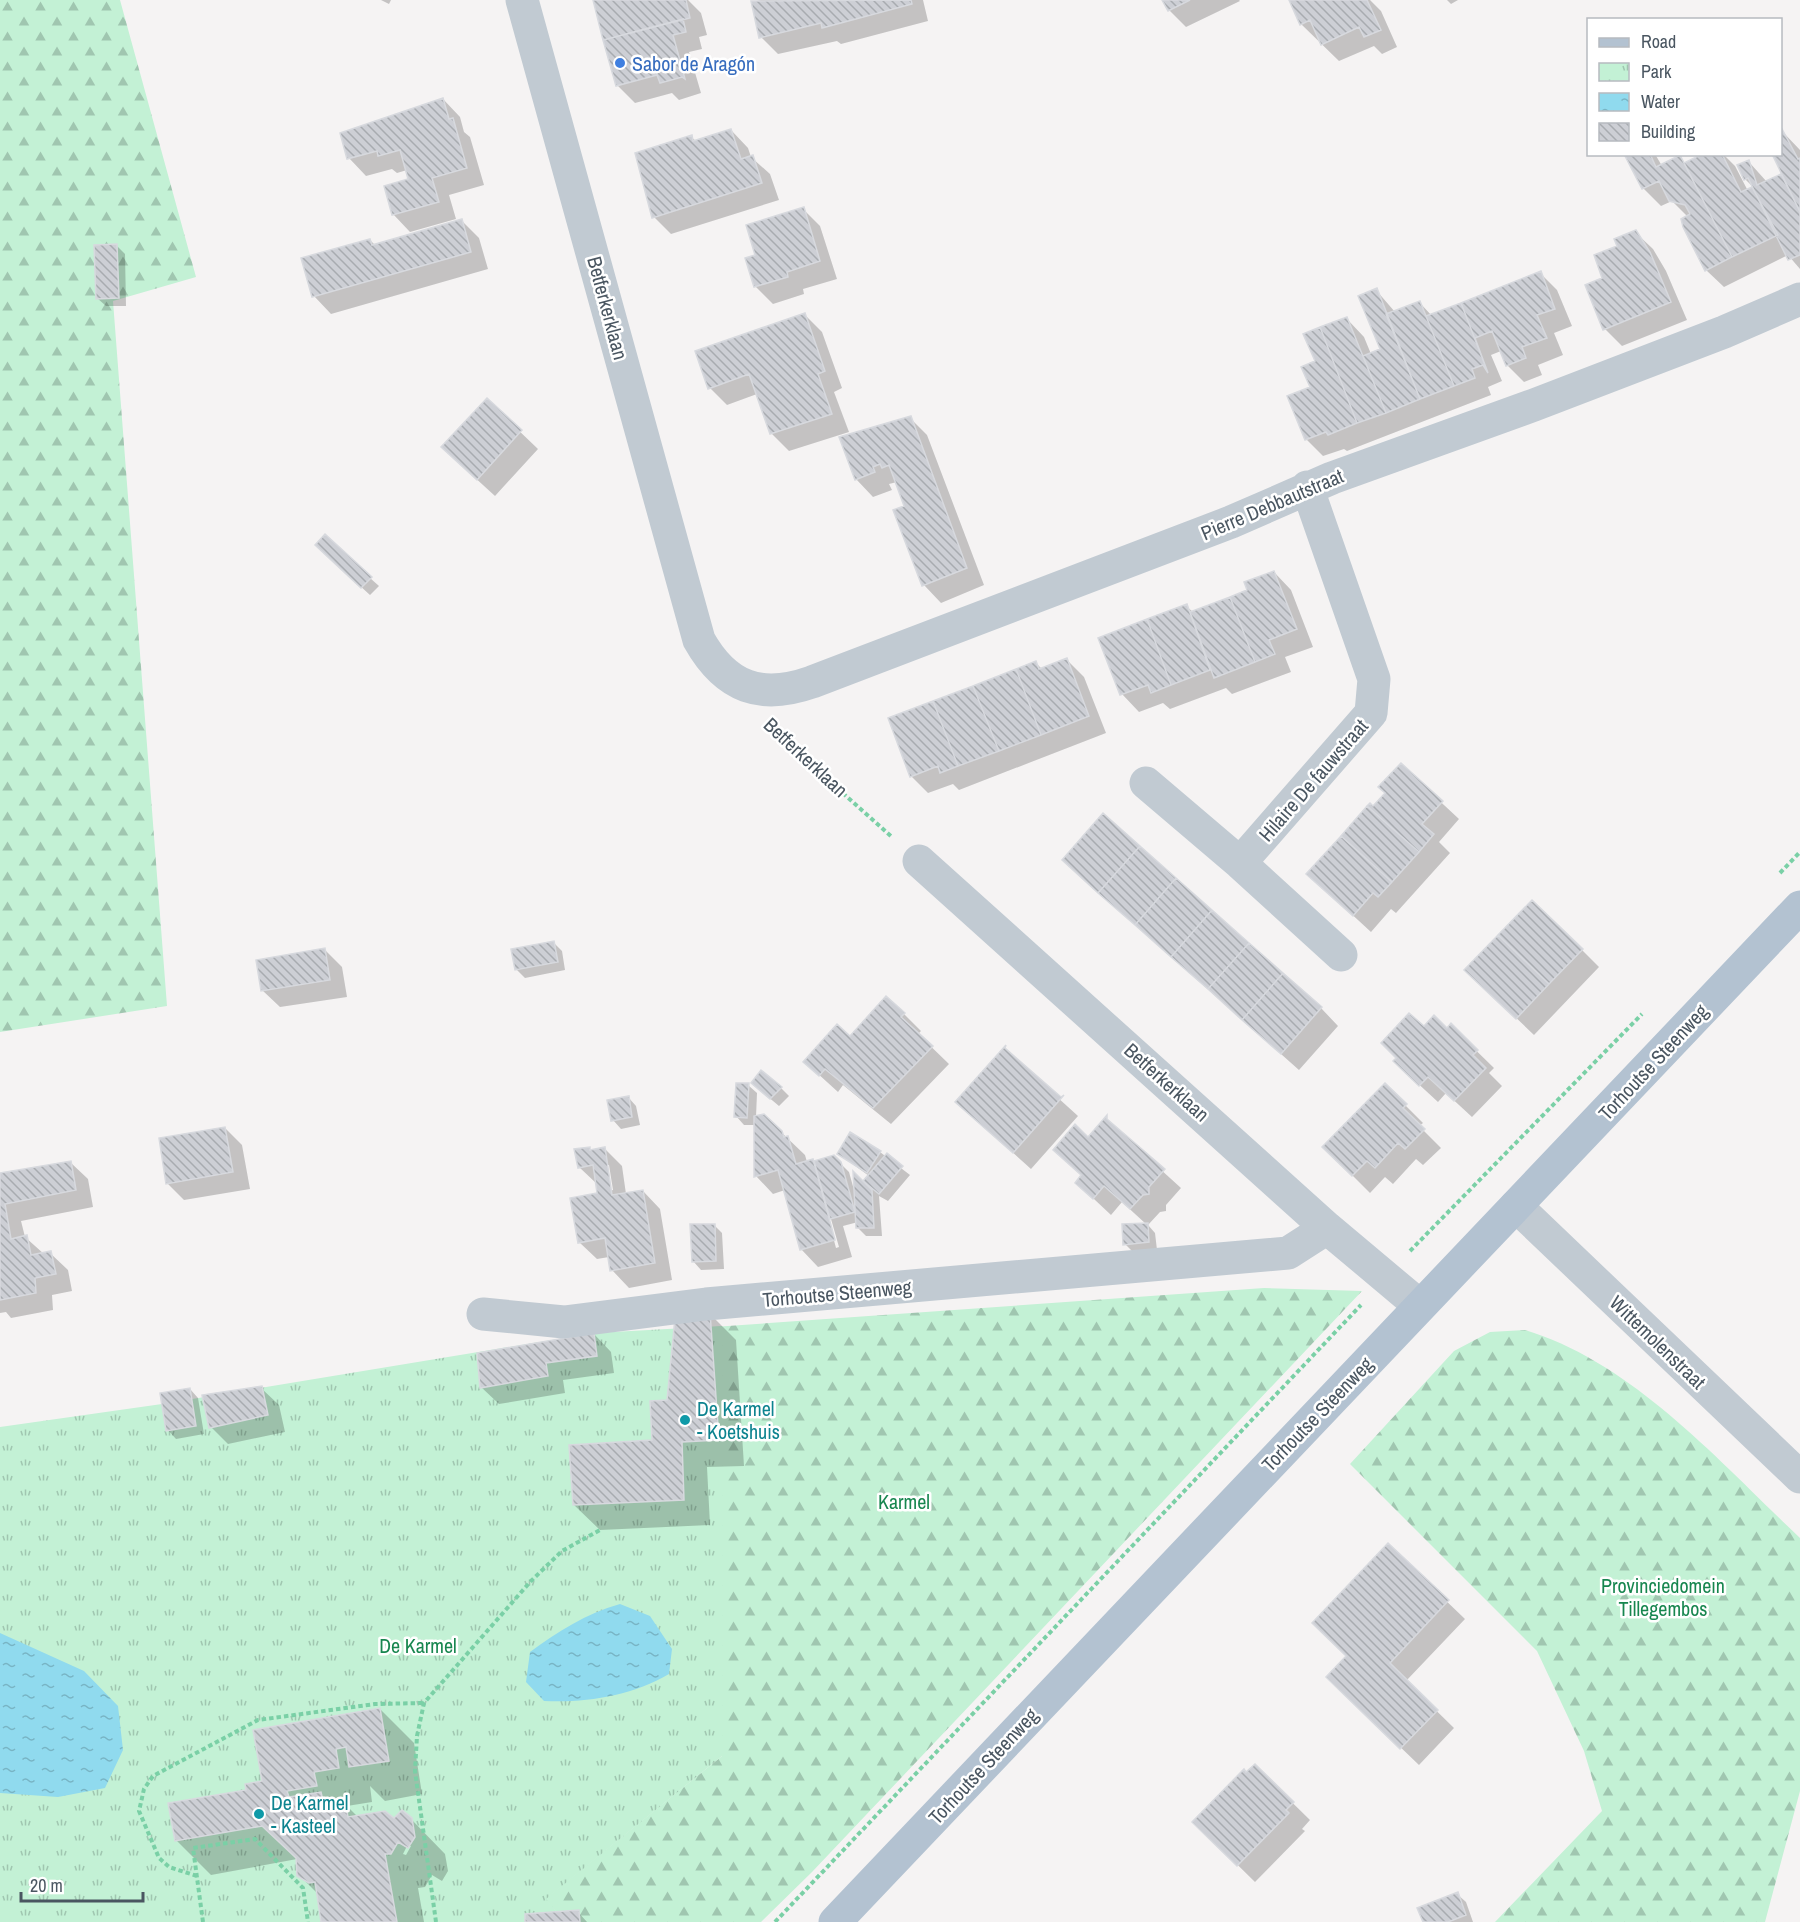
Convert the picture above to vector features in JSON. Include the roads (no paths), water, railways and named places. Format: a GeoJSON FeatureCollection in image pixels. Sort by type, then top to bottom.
{"type":"FeatureCollection","features":[{"type":"Feature","properties":{"kind":"main road","name":"Torhoutse Steenweg"},"geometry":{"type":"LineString","coordinates":[[835,1922],[1800,907]]}},
{"type":"Feature","properties":{"kind":"street","name":"Betferkerklaan"},"geometry":{"type":"LineString","coordinates":[[522,0],[699,640],[709,658],[741,686]]}},
{"type":"Feature","properties":{"kind":"street","name":"Pierre Debbautstraat"},"geometry":{"type":"LineString","coordinates":[[741,686],[761,690],[790,690],[1231,522],[1307,487],[1596,381],[1800,299]]}},
{"type":"Feature","properties":{"kind":"street","name":"Hilaire De fauwstraat"},"geometry":{"type":"LineString","coordinates":[[1240,863],[1371,713],[1374,679],[1307,487]]}},
{"type":"Feature","properties":{"kind":"street"},"geometry":{"type":"LineString","coordinates":[[1146,783],[1240,863],[1341,955]]}},
{"type":"Feature","properties":{"kind":"street","name":"Betferkerklaan"},"geometry":{"type":"LineString","coordinates":[[919,861],[1384,1278],[1420,1306]]}},
{"type":"Feature","properties":{"kind":"street","name":"Wittemolenstraat"},"geometry":{"type":"LineString","coordinates":[[1516,1206],[1800,1478]]}},
{"type":"Feature","properties":{"kind":"street","name":"Torhoutse Steenweg"},"geometry":{"type":"LineString","coordinates":[[483,1314],[525,1320],[574,1321],[706,1304],[1288,1253],[1328,1228]]}},
{"type":"Feature","properties":{"kind":"water"},"geometry":{"type":"Polygon","coordinates":[[[620,1604],[650,1616],[672,1649],[669,1674],[655,1682],[624,1693],[576,1701],[544,1701],[526,1682],[530,1652],[573,1624],[620,1604]]]}},
{"type":"Feature","properties":{"kind":"water"},"geometry":{"type":"Polygon","coordinates":[[[0,1633],[84,1671],[118,1706],[123,1750],[105,1788],[58,1797],[0,1793],[0,1633]]]}},
{"type":"Feature","properties":{"kind":"place","name":"Sabor de Aragón"},"geometry":{"type":"Point","coordinates":[620,63]}},
{"type":"Feature","properties":{"kind":"place","name":"De Karmel - Koetshuis"},"geometry":{"type":"Point","coordinates":[685,1420]}},
{"type":"Feature","properties":{"kind":"place","name":"De Karmel - Kasteel"},"geometry":{"type":"Point","coordinates":[259,1814]}},
{"type":"Feature","properties":{"kind":"park label","name":"Karmel"},"geometry":{"type":"Point","coordinates":[904,1501]}},
{"type":"Feature","properties":{"kind":"park label","name":"Provinciedomein Tillegembos"},"geometry":{"type":"Point","coordinates":[1663,1596]}},
{"type":"Feature","properties":{"kind":"park label","name":"De Karmel"},"geometry":{"type":"Point","coordinates":[418,1645]}}]}
